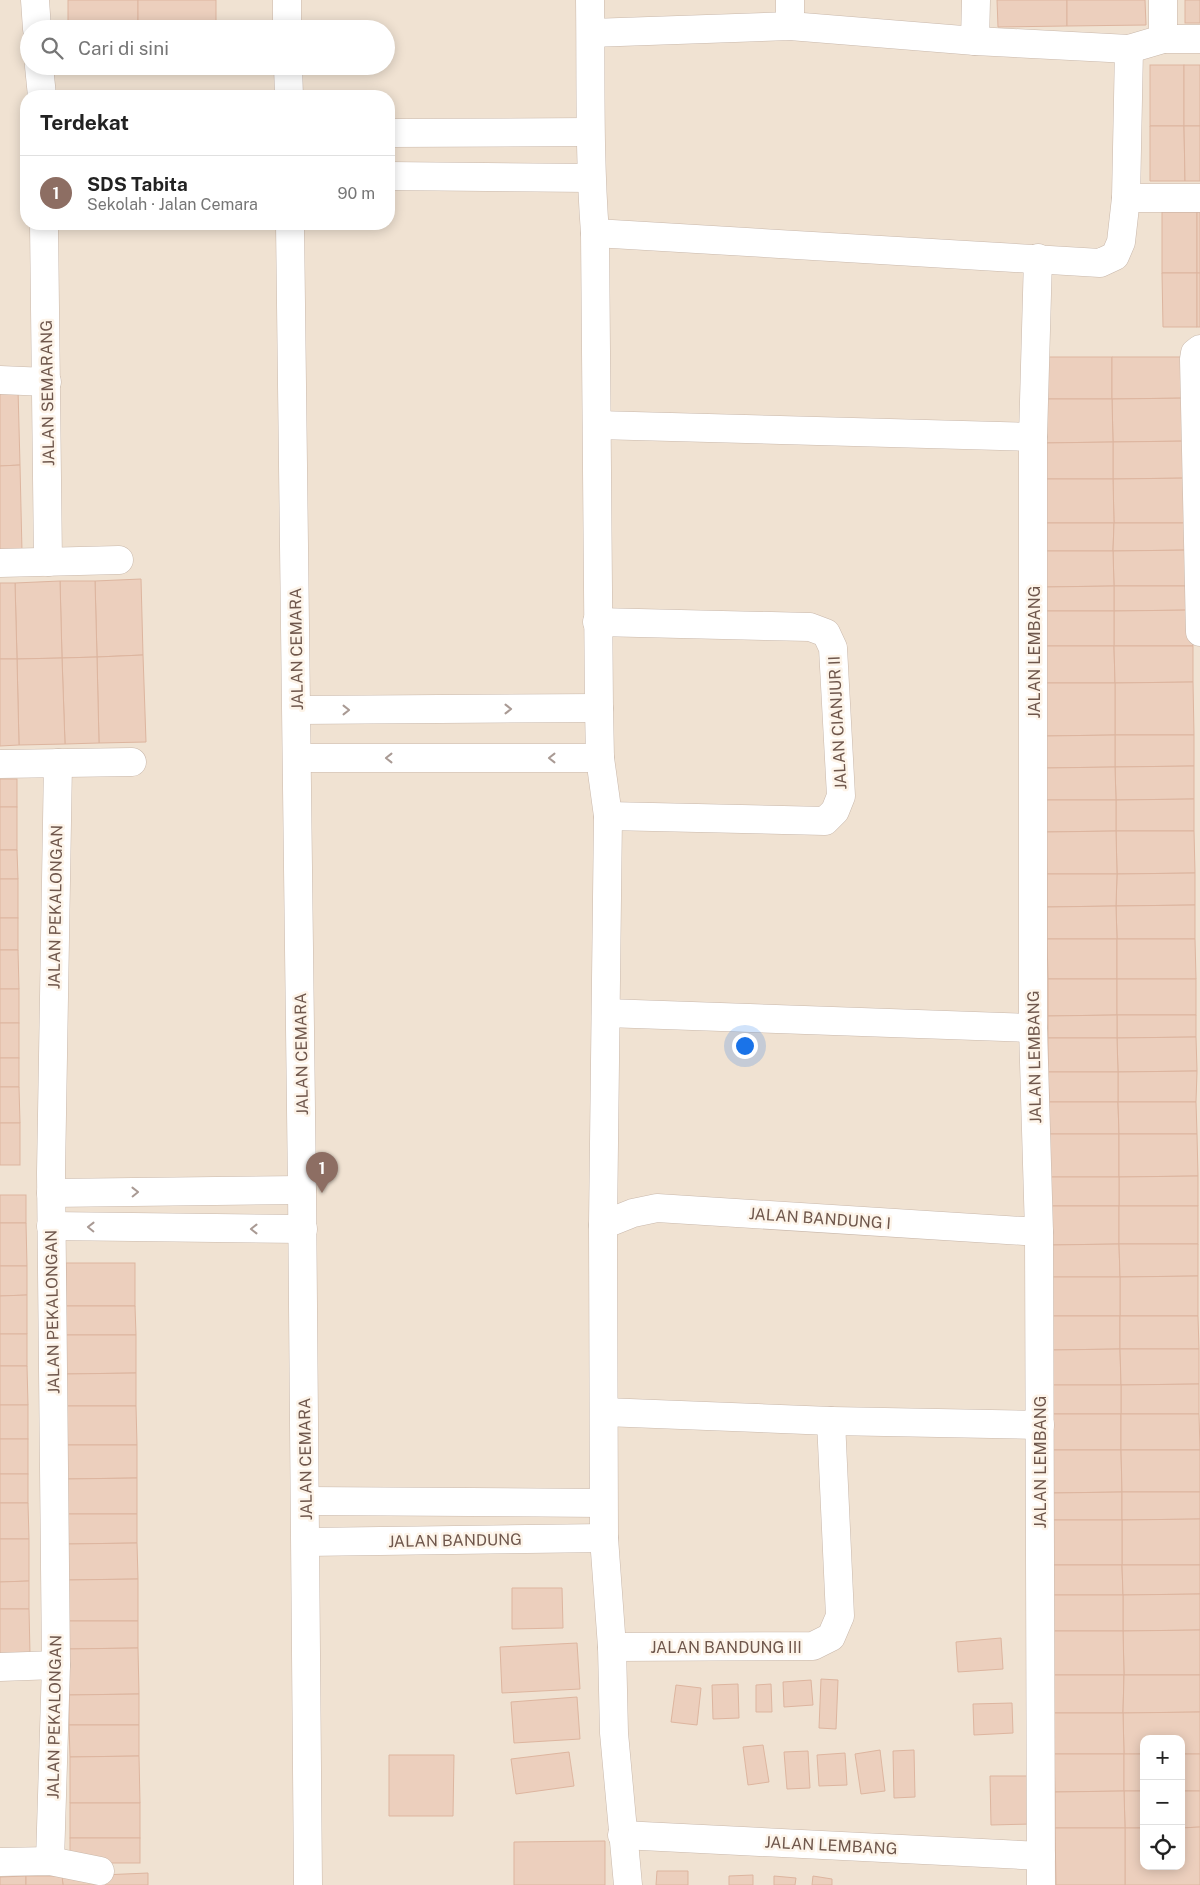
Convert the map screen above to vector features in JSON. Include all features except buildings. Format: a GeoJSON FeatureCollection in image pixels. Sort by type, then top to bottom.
{"type":"FeatureCollection","features":[{"type":"Feature","properties":{"kind":"street"},"geometry":{"type":"LineString","coordinates":[[35,0],[36,20]]}},
{"type":"Feature","properties":{"kind":"street"},"geometry":{"type":"LineString","coordinates":[[287,0],[287,20]]}},
{"type":"Feature","properties":{"kind":"street"},"geometry":{"type":"LineString","coordinates":[[590,0],[590,178],[595,233],[597,622],[600,758],[608,816],[603,1225],[603,1503],[612,1647],[614,1733],[628,1885]]}},
{"type":"Feature","properties":{"kind":"street"},"geometry":{"type":"LineString","coordinates":[[975,41],[976,0]]}},
{"type":"Feature","properties":{"kind":"street"},"geometry":{"type":"LineString","coordinates":[[1163,0],[1164,39]]}},
{"type":"Feature","properties":{"kind":"street"},"geometry":{"type":"LineString","coordinates":[[591,33],[790,13],[975,41],[1129,49],[1164,39],[1200,39]]}},
{"type":"Feature","properties":{"kind":"street"},"geometry":{"type":"LineString","coordinates":[[595,233],[1100,263],[1115,256],[1121,242],[1126,198],[1129,49]]}},
{"type":"Feature","properties":{"kind":"street"},"geometry":{"type":"LineString","coordinates":[[41,75],[42,90]]}},
{"type":"Feature","properties":{"kind":"street"},"geometry":{"type":"LineString","coordinates":[[288,75],[288,90]]}},
{"type":"Feature","properties":{"kind":"street"},"geometry":{"type":"LineString","coordinates":[[395,133],[590,132]]}},
{"type":"Feature","properties":{"kind":"street"},"geometry":{"type":"LineString","coordinates":[[395,176],[590,178]]}},
{"type":"Feature","properties":{"kind":"street"},"geometry":{"type":"LineString","coordinates":[[1126,198],[1200,198]]}},
{"type":"Feature","properties":{"kind":"street","name":"JALAN SEMARANG"},"geometry":{"type":"LineString","coordinates":[[44,230],[48,562]]}},
{"type":"Feature","properties":{"kind":"street","name":"JALAN CEMARA"},"geometry":{"type":"LineString","coordinates":[[290,230],[298,758],[308,1885]]}},
{"type":"Feature","properties":{"kind":"street","name":"JALAN LEMBANG"},"geometry":{"type":"LineString","coordinates":[[1038,258],[1033,437],[1033,1028],[1039,1232],[1041,1885]]}},
{"type":"Feature","properties":{"kind":"street"},"geometry":{"type":"LineString","coordinates":[[1200,348],[1195,353],[1194,359],[1200,632]]}},
{"type":"Feature","properties":{"kind":"street"},"geometry":{"type":"LineString","coordinates":[[0,380],[47,382]]}},
{"type":"Feature","properties":{"kind":"street"},"geometry":{"type":"LineString","coordinates":[[597,425],[1033,437]]}},
{"type":"Feature","properties":{"kind":"street"},"geometry":{"type":"LineString","coordinates":[[0,564],[119,560]]}},
{"type":"Feature","properties":{"kind":"street","name":"JALAN CIANJUR II"},"geometry":{"type":"LineString","coordinates":[[597,622],[810,627],[826,633],[833,648],[841,796],[835,812],[825,821],[608,816]]}},
{"type":"Feature","properties":{"kind":"street"},"geometry":{"type":"LineString","coordinates":[[297,710],[599,708]]}},
{"type":"Feature","properties":{"kind":"street"},"geometry":{"type":"LineString","coordinates":[[298,758],[600,758]]}},
{"type":"Feature","properties":{"kind":"street"},"geometry":{"type":"LineString","coordinates":[[0,764],[132,762]]}},
{"type":"Feature","properties":{"kind":"street","name":"JALAN PEKALONGAN"},"geometry":{"type":"LineString","coordinates":[[50,1861],[56,1665],[51,1193],[58,763]]}},
{"type":"Feature","properties":{"kind":"street"},"geometry":{"type":"LineString","coordinates":[[606,1013],[1033,1028]]}},
{"type":"Feature","properties":{"kind":"street"},"geometry":{"type":"LineString","coordinates":[[51,1193],[302,1190]]}},
{"type":"Feature","properties":{"kind":"street","name":"JALAN BANDUNG I"},"geometry":{"type":"LineString","coordinates":[[603,1225],[633,1213],[657,1208],[1039,1232]]}},
{"type":"Feature","properties":{"kind":"street"},"geometry":{"type":"LineString","coordinates":[[51,1226],[303,1229]]}},
{"type":"Feature","properties":{"kind":"street"},"geometry":{"type":"LineString","coordinates":[[604,1412],[831,1421],[1040,1425]]}},
{"type":"Feature","properties":{"kind":"street","name":"JALAN BANDUNG III"},"geometry":{"type":"LineString","coordinates":[[612,1647],[813,1646],[831,1637],[840,1616],[831,1421]]}},
{"type":"Feature","properties":{"kind":"street"},"geometry":{"type":"LineString","coordinates":[[306,1501],[603,1503]]}},
{"type":"Feature","properties":{"kind":"street","name":"JALAN BANDUNG"},"geometry":{"type":"LineString","coordinates":[[306,1542],[604,1538]]}},
{"type":"Feature","properties":{"kind":"street"},"geometry":{"type":"LineString","coordinates":[[0,1667],[56,1665]]}},
{"type":"Feature","properties":{"kind":"street","name":"JALAN LEMBANG"},"geometry":{"type":"LineString","coordinates":[[622,1835],[1041,1856]]}},
{"type":"Feature","properties":{"kind":"street"},"geometry":{"type":"LineString","coordinates":[[0,1862],[50,1861],[100,1871]]}},
{"type":"Feature","properties":{"kind":"shaded area"},"geometry":{"type":"Polygon","coordinates":[[[0,0],[1200,0],[1200,1885],[0,1885],[0,0]]]}},
{"type":"Feature","properties":{"kind":"place","name":"SDS Tabita"},"geometry":{"type":"Point","coordinates":[322,1193]}}]}
